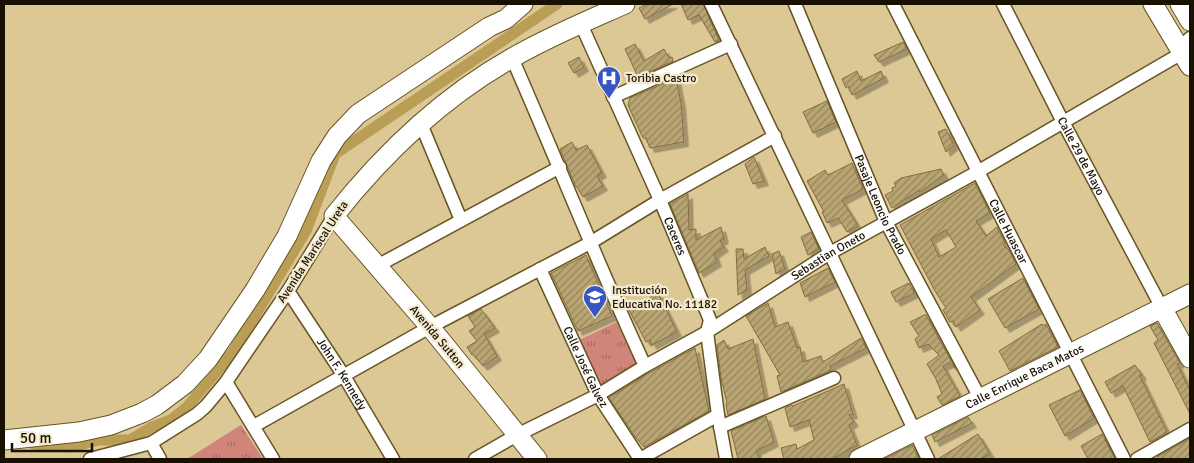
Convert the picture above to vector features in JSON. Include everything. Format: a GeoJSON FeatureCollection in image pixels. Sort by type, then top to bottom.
{"type":"FeatureCollection","features":[{"type":"Feature","properties":{"kind":"street"},"geometry":{"type":"LineString","coordinates":[[4,440],[79,432],[111,425],[142,413],[172,395],[208,359],[259,285],[286,236],[321,161],[337,136],[358,114],[489,27],[506,19],[523,4]]}},
{"type":"Feature","properties":{"kind":"street","name":"Avenida Mariscal Ureta"},"geometry":{"type":"LineString","coordinates":[[90,459],[150,443],[197,414],[226,382],[288,291],[334,216],[362,181],[421,124],[475,80],[512,58],[625,4]]}},
{"type":"Feature","properties":{"kind":"street"},"geometry":{"type":"LineString","coordinates":[[711,4],[928,459]]}},
{"type":"Feature","properties":{"kind":"street","name":"Pasaje Leoncio Prado"},"geometry":{"type":"LineString","coordinates":[[795,4],[886,222],[980,398]]}},
{"type":"Feature","properties":{"kind":"street","name":"Calle Huascar"},"geometry":{"type":"LineString","coordinates":[[893,4],[1072,353],[1124,459]]}},
{"type":"Feature","properties":{"kind":"street","name":"Calle 29 de Mayo"},"geometry":{"type":"LineString","coordinates":[[1003,4],[1063,122],[1162,308]]}},
{"type":"Feature","properties":{"kind":"street"},"geometry":{"type":"LineString","coordinates":[[1153,4],[1188,54]]}},
{"type":"Feature","properties":{"kind":"street"},"geometry":{"type":"LineString","coordinates":[[1180,4],[1190,21]]}},
{"type":"Feature","properties":{"kind":"street","name":"Caceres"},"geometry":{"type":"LineString","coordinates":[[581,24],[660,200],[710,320],[707,332],[726,459]]}},
{"type":"Feature","properties":{"kind":"street"},"geometry":{"type":"LineString","coordinates":[[613,97],[731,44]]}},
{"type":"Feature","properties":{"kind":"street","name":"Sebastian Oneto"},"geometry":{"type":"LineString","coordinates":[[475,459],[517,435],[598,395],[645,366],[707,332],[830,253],[1188,54]]}},
{"type":"Feature","properties":{"kind":"street"},"geometry":{"type":"LineString","coordinates":[[512,58],[560,167],[590,243],[645,366]]}},
{"type":"Feature","properties":{"kind":"street"},"geometry":{"type":"LineString","coordinates":[[421,124],[461,220]]}},
{"type":"Feature","properties":{"kind":"street"},"geometry":{"type":"LineString","coordinates":[[254,426],[430,328],[590,243],[660,200],[775,136]]}},
{"type":"Feature","properties":{"kind":"street"},"geometry":{"type":"LineString","coordinates":[[377,266],[560,167]]}},
{"type":"Feature","properties":{"kind":"street","name":"Avenida Sutton"},"geometry":{"type":"LineString","coordinates":[[334,216],[430,328],[537,459]]}},
{"type":"Feature","properties":{"kind":"street","name":"Calle José Galvez"},"geometry":{"type":"LineString","coordinates":[[540,269],[598,395],[640,459]]}},
{"type":"Feature","properties":{"kind":"street","name":"John F. Kennedy"},"geometry":{"type":"LineString","coordinates":[[288,291],[344,376],[393,459]]}},
{"type":"Feature","properties":{"kind":"street","name":"Calle Enrique Baca Matos"},"geometry":{"type":"LineString","coordinates":[[859,459],[1190,294]]}},
{"type":"Feature","properties":{"kind":"street"},"geometry":{"type":"LineString","coordinates":[[1162,308],[1190,358]]}},
{"type":"Feature","properties":{"kind":"street"},"geometry":{"type":"LineString","coordinates":[[640,459],[719,421],[834,378]]}},
{"type":"Feature","properties":{"kind":"street"},"geometry":{"type":"LineString","coordinates":[[226,382],[273,459]]}},
{"type":"Feature","properties":{"kind":"street"},"geometry":{"type":"LineString","coordinates":[[1137,459],[1190,429]]}},
{"type":"Feature","properties":{"kind":"street"},"geometry":{"type":"LineString","coordinates":[[150,443],[160,459]]}},
{"type":"Feature","properties":{"kind":"green space"},"geometry":{"type":"Polygon","coordinates":[[[623,319],[645,366],[598,395],[573,343],[623,319]]]}},
{"type":"Feature","properties":{"kind":"green space"},"geometry":{"type":"Polygon","coordinates":[[[241,425],[263,459],[187,459],[241,425]]]}},
{"type":"Feature","properties":{"kind":"building"},"geometry":{"type":"Polygon","coordinates":[[[647,4],[673,4],[645,19],[639,8],[647,4]]]}},
{"type":"Feature","properties":{"kind":"building"},"geometry":{"type":"Polygon","coordinates":[[[681,4],[703,4],[719,40],[715,42],[699,15],[688,20],[681,4]]]}},
{"type":"Feature","properties":{"kind":"building"},"geometry":{"type":"Polygon","coordinates":[[[903,42],[907,49],[879,62],[874,55],[903,42]]]}},
{"type":"Feature","properties":{"kind":"building"},"geometry":{"type":"Polygon","coordinates":[[[635,44],[644,61],[664,49],[669,58],[672,57],[673,61],[638,77],[625,49],[635,44]]]}},
{"type":"Feature","properties":{"kind":"building"},"geometry":{"type":"Polygon","coordinates":[[[579,57],[584,67],[574,73],[568,63],[579,57]]]}},
{"type":"Feature","properties":{"kind":"building"},"geometry":{"type":"Polygon","coordinates":[[[857,71],[861,81],[881,71],[884,78],[852,95],[842,79],[857,71]]]}},
{"type":"Feature","properties":{"kind":"building"},"geometry":{"type":"Polygon","coordinates":[[[676,78],[681,103],[684,142],[650,148],[646,138],[643,138],[628,105],[630,98],[676,78]]]}},
{"type":"Feature","properties":{"kind":"building"},"geometry":{"type":"Polygon","coordinates":[[[827,101],[836,122],[813,133],[803,112],[827,101]]]}},
{"type":"Feature","properties":{"kind":"building"},"geometry":{"type":"Polygon","coordinates":[[[946,129],[954,145],[946,152],[938,132],[946,129]]]}},
{"type":"Feature","properties":{"kind":"building"},"geometry":{"type":"Polygon","coordinates":[[[572,142],[576,150],[587,145],[602,173],[597,176],[603,186],[583,197],[576,187],[560,149],[572,142]]]}},
{"type":"Feature","properties":{"kind":"building"},"geometry":{"type":"Polygon","coordinates":[[[754,157],[764,181],[753,184],[745,164],[754,157]]]}},
{"type":"Feature","properties":{"kind":"building"},"geometry":{"type":"Polygon","coordinates":[[[852,163],[863,189],[842,200],[858,226],[847,232],[838,218],[827,223],[822,212],[824,212],[807,181],[825,170],[828,175],[852,163]]]}},
{"type":"Feature","properties":{"kind":"building"},"geometry":{"type":"Polygon","coordinates":[[[941,169],[944,175],[892,208],[885,195],[893,191],[892,188],[896,186],[894,183],[901,178],[941,169]]]}},
{"type":"Feature","properties":{"kind":"building"},"geometry":{"type":"Polygon","coordinates":[[[975,183],[990,213],[976,221],[986,236],[997,227],[1005,243],[1003,245],[1009,250],[1016,264],[971,297],[980,310],[956,327],[953,321],[950,322],[943,310],[946,308],[900,225],[975,183]],[[946,230],[931,239],[939,257],[956,247],[946,230]]]}},
{"type":"Feature","properties":{"kind":"building"},"geometry":{"type":"Polygon","coordinates":[[[688,194],[689,230],[696,229],[696,240],[721,227],[724,239],[720,241],[724,247],[714,254],[717,262],[699,273],[670,204],[688,194]]]}},
{"type":"Feature","properties":{"kind":"building"},"geometry":{"type":"Polygon","coordinates":[[[811,232],[819,249],[808,255],[801,237],[811,232]]]}},
{"type":"Feature","properties":{"kind":"building"},"geometry":{"type":"Polygon","coordinates":[[[765,247],[769,256],[745,270],[747,290],[738,295],[736,249],[743,249],[744,259],[765,247]]]}},
{"type":"Feature","properties":{"kind":"building"},"geometry":{"type":"Polygon","coordinates":[[[779,251],[785,269],[776,274],[772,254],[779,251]]]}},
{"type":"Feature","properties":{"kind":"building"},"geometry":{"type":"Polygon","coordinates":[[[586,255],[612,316],[578,331],[551,273],[586,255]]]}},
{"type":"Feature","properties":{"kind":"building"},"geometry":{"type":"Polygon","coordinates":[[[828,268],[835,282],[805,297],[800,283],[828,268]]]}},
{"type":"Feature","properties":{"kind":"building"},"geometry":{"type":"Polygon","coordinates":[[[1023,278],[1039,309],[1005,328],[988,299],[1023,278]]]}},
{"type":"Feature","properties":{"kind":"building"},"geometry":{"type":"Polygon","coordinates":[[[909,283],[914,293],[896,302],[891,292],[909,283]]]}},
{"type":"Feature","properties":{"kind":"building"},"geometry":{"type":"Polygon","coordinates":[[[658,293],[677,332],[652,345],[650,340],[646,342],[629,310],[658,293]]]}},
{"type":"Feature","properties":{"kind":"building"},"geometry":{"type":"Polygon","coordinates":[[[768,303],[775,327],[788,322],[797,348],[800,347],[803,362],[821,356],[823,362],[861,338],[866,348],[830,366],[831,370],[781,392],[777,376],[780,375],[746,316],[768,303]]]}},
{"type":"Feature","properties":{"kind":"building"},"geometry":{"type":"Polygon","coordinates":[[[481,309],[495,328],[484,334],[497,356],[483,366],[467,347],[477,341],[469,331],[475,327],[468,316],[481,309]]]}},
{"type":"Feature","properties":{"kind":"building"},"geometry":{"type":"Polygon","coordinates":[[[926,315],[955,368],[949,363],[943,366],[960,396],[942,405],[937,397],[942,394],[927,364],[939,355],[928,344],[919,348],[915,339],[919,336],[910,322],[926,315]]]}},
{"type":"Feature","properties":{"kind":"building"},"geometry":{"type":"Polygon","coordinates":[[[1157,323],[1180,363],[1177,364],[1190,390],[1190,414],[1154,343],[1158,340],[1150,326],[1157,323]]]}},
{"type":"Feature","properties":{"kind":"building"},"geometry":{"type":"Polygon","coordinates":[[[1042,324],[1043,326],[1046,324],[1058,347],[1010,371],[999,351],[1042,324]]]}},
{"type":"Feature","properties":{"kind":"building"},"geometry":{"type":"Polygon","coordinates":[[[753,339],[765,399],[728,415],[717,345],[724,340],[728,349],[753,339]]]}},
{"type":"Feature","properties":{"kind":"building"},"geometry":{"type":"Polygon","coordinates":[[[695,348],[709,411],[644,447],[609,398],[649,373],[695,348]]]}},
{"type":"Feature","properties":{"kind":"building"},"geometry":{"type":"Polygon","coordinates":[[[1135,365],[1142,375],[1140,376],[1167,432],[1150,442],[1123,386],[1111,393],[1105,382],[1135,365]]]}},
{"type":"Feature","properties":{"kind":"building"},"geometry":{"type":"Polygon","coordinates":[[[844,384],[853,414],[849,415],[854,422],[849,425],[857,445],[832,459],[784,459],[781,448],[796,444],[797,449],[814,440],[809,420],[790,427],[785,408],[844,384]]]}},
{"type":"Feature","properties":{"kind":"building"},"geometry":{"type":"Polygon","coordinates":[[[1080,390],[1094,418],[1065,436],[1049,405],[1080,390]]]}},
{"type":"Feature","properties":{"kind":"building"},"geometry":{"type":"Polygon","coordinates":[[[766,416],[774,442],[756,451],[760,459],[738,459],[731,431],[766,416]]]}},
{"type":"Feature","properties":{"kind":"building"},"geometry":{"type":"Polygon","coordinates":[[[968,417],[972,423],[935,442],[932,435],[968,417]]]}},
{"type":"Feature","properties":{"kind":"building"},"geometry":{"type":"Polygon","coordinates":[[[978,434],[990,454],[980,459],[938,459],[978,434]]]}},
{"type":"Feature","properties":{"kind":"building"},"geometry":{"type":"Polygon","coordinates":[[[1102,434],[1115,459],[1088,459],[1081,446],[1102,434]]]}},
{"type":"Feature","properties":{"kind":"building"},"geometry":{"type":"Polygon","coordinates":[[[1190,438],[1190,459],[1158,459],[1157,457],[1190,438]]]}},
{"type":"Feature","properties":{"kind":"building"},"geometry":{"type":"Polygon","coordinates":[[[912,445],[919,459],[884,459],[912,445]]]}},
{"type":"Feature","properties":{"kind":"waterway"},"geometry":{"type":"LineString","coordinates":[[33,444],[70,447],[99,440],[130,440],[152,427],[171,420],[187,407],[233,352],[306,231],[335,154],[557,4]]}},
{"type":"Feature","properties":{"kind":"place","name":"Toribia Castro"},"geometry":{"type":"Point","coordinates":[609,99]}},
{"type":"Feature","properties":{"kind":"place","name":"Institución Educativa No. 11182"},"geometry":{"type":"Point","coordinates":[595,318]}}]}
